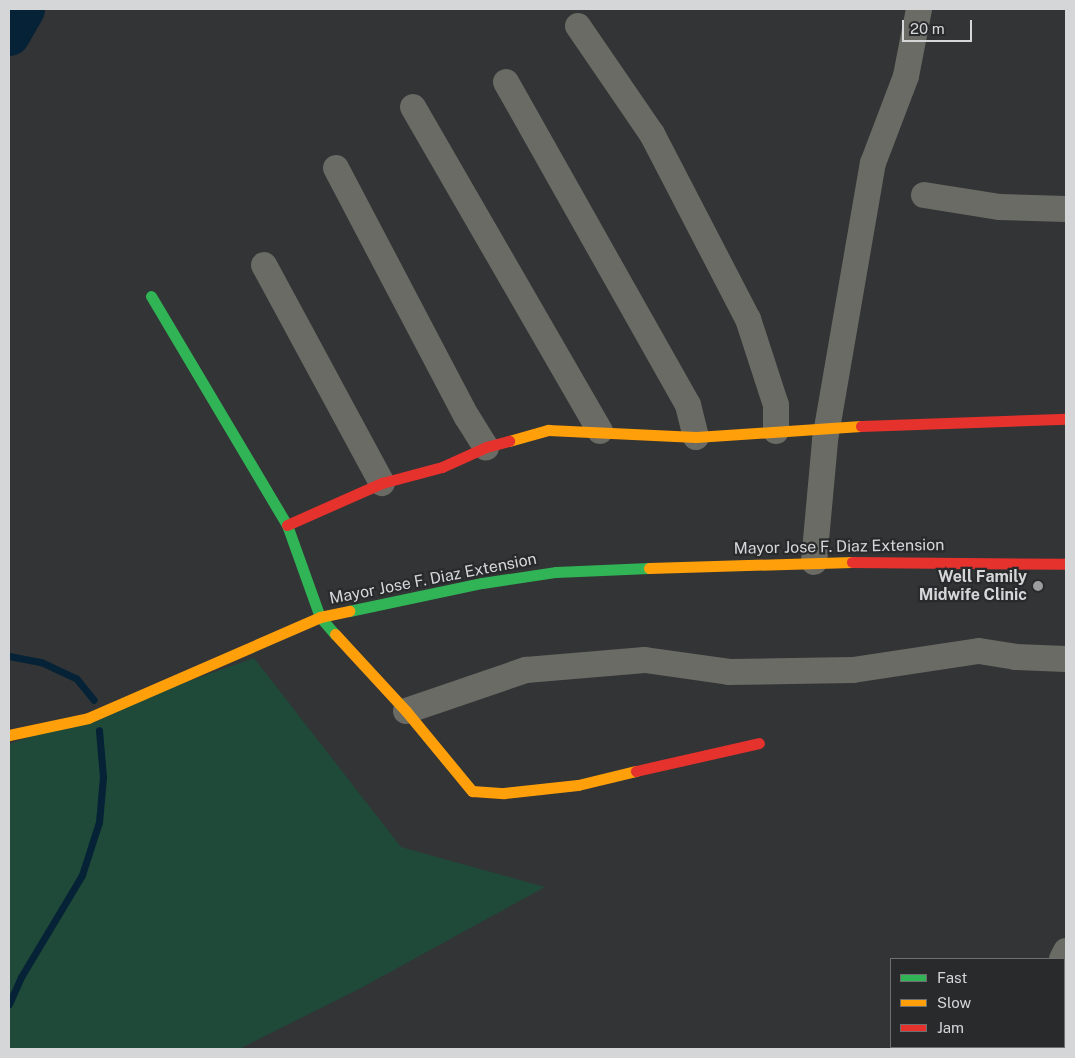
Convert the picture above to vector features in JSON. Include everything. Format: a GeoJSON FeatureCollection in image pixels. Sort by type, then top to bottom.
{"type":"FeatureCollection","features":[{"type":"Feature","properties":{"kind":"street"},"geometry":{"type":"LineString","coordinates":[[814,562],[828,427],[873,163],[906,76],[919,9]]}},
{"type":"Feature","properties":{"kind":"street"},"geometry":{"type":"LineString","coordinates":[[578,26],[652,134],[748,319],[776,405],[776,431]]}},
{"type":"Feature","properties":{"kind":"street"},"geometry":{"type":"LineString","coordinates":[[506,82],[688,405],[696,437]]}},
{"type":"Feature","properties":{"kind":"street"},"geometry":{"type":"LineString","coordinates":[[413,107],[600,431]]}},
{"type":"Feature","properties":{"kind":"street"},"geometry":{"type":"LineString","coordinates":[[336,168],[467,417],[486,447]]}},
{"type":"Feature","properties":{"kind":"street"},"geometry":{"type":"LineString","coordinates":[[924,195],[1000,207],[1066,209]]}},
{"type":"Feature","properties":{"kind":"street"},"geometry":{"type":"LineString","coordinates":[[264,265],[382,483]]}},
{"type":"Feature","properties":{"kind":"street"},"geometry":{"type":"LineString","coordinates":[[152,296],[288,525],[320,617],[406,711],[472,791],[504,794],[578,785],[759,743]]}},
{"type":"Feature","properties":{"kind":"street"},"geometry":{"type":"LineString","coordinates":[[288,525],[382,483],[442,467],[486,447],[548,430],[696,437],[752,436],[776,431],[828,427],[1066,419]]}},
{"type":"Feature","properties":{"kind":"street","name":"Mayor Jose F. Diaz Extension"},"geometry":{"type":"LineString","coordinates":[[9,735],[88,718],[320,617],[482,582],[556,572],[814,562],[1066,564]]}},
{"type":"Feature","properties":{"kind":"street"},"geometry":{"type":"LineString","coordinates":[[406,711],[526,670],[645,660],[729,672],[853,670],[979,651],[1015,657],[1066,659]]}},
{"type":"Feature","properties":{"kind":"green space"},"geometry":{"type":"Polygon","coordinates":[[[254,658],[401,847],[545,887],[361,988],[239,1049],[9,1049],[9,744],[254,658]]]}},
{"type":"Feature","properties":{"kind":"waterway"},"geometry":{"type":"LineString","coordinates":[[9,35],[24,9]]}},
{"type":"Feature","properties":{"kind":"waterway"},"geometry":{"type":"LineString","coordinates":[[9,656],[41,662],[76,678],[94,700]]}},
{"type":"Feature","properties":{"kind":"waterway"},"geometry":{"type":"LineString","coordinates":[[9,1004],[21,977],[82,875],[99,822],[103,777],[99,730]]}},
{"type":"Feature","properties":{"kind":"traffic: fast"},"geometry":{"type":"LineString","coordinates":[[151,296],[287,525],[320,617],[335,634]]}},
{"type":"Feature","properties":{"kind":"traffic: fast"},"geometry":{"type":"LineString","coordinates":[[349,611],[482,583],[556,572],[649,568]]}},
{"type":"Feature","properties":{"kind":"traffic: slow"},"geometry":{"type":"LineString","coordinates":[[509,441],[548,430],[696,437],[861,426]]}},
{"type":"Feature","properties":{"kind":"traffic: slow"},"geometry":{"type":"LineString","coordinates":[[649,568],[852,562]]}},
{"type":"Feature","properties":{"kind":"traffic: slow"},"geometry":{"type":"LineString","coordinates":[[9,735],[88,718],[320,617],[349,611]]}},
{"type":"Feature","properties":{"kind":"traffic: slow"},"geometry":{"type":"LineString","coordinates":[[335,634],[406,711],[472,791],[504,793],[578,785],[636,771]]}},
{"type":"Feature","properties":{"kind":"traffic: jam"},"geometry":{"type":"LineString","coordinates":[[861,426],[1066,419]]}},
{"type":"Feature","properties":{"kind":"traffic: jam"},"geometry":{"type":"LineString","coordinates":[[287,525],[382,483],[442,467],[486,447],[509,441]]}},
{"type":"Feature","properties":{"kind":"traffic: jam"},"geometry":{"type":"LineString","coordinates":[[852,562],[1066,564]]}},
{"type":"Feature","properties":{"kind":"traffic: jam"},"geometry":{"type":"LineString","coordinates":[[636,771],[759,743]]}},
{"type":"Feature","properties":{"kind":"place","name":"Well Family Midwife Clinic"},"geometry":{"type":"Point","coordinates":[1038,586]}}]}
